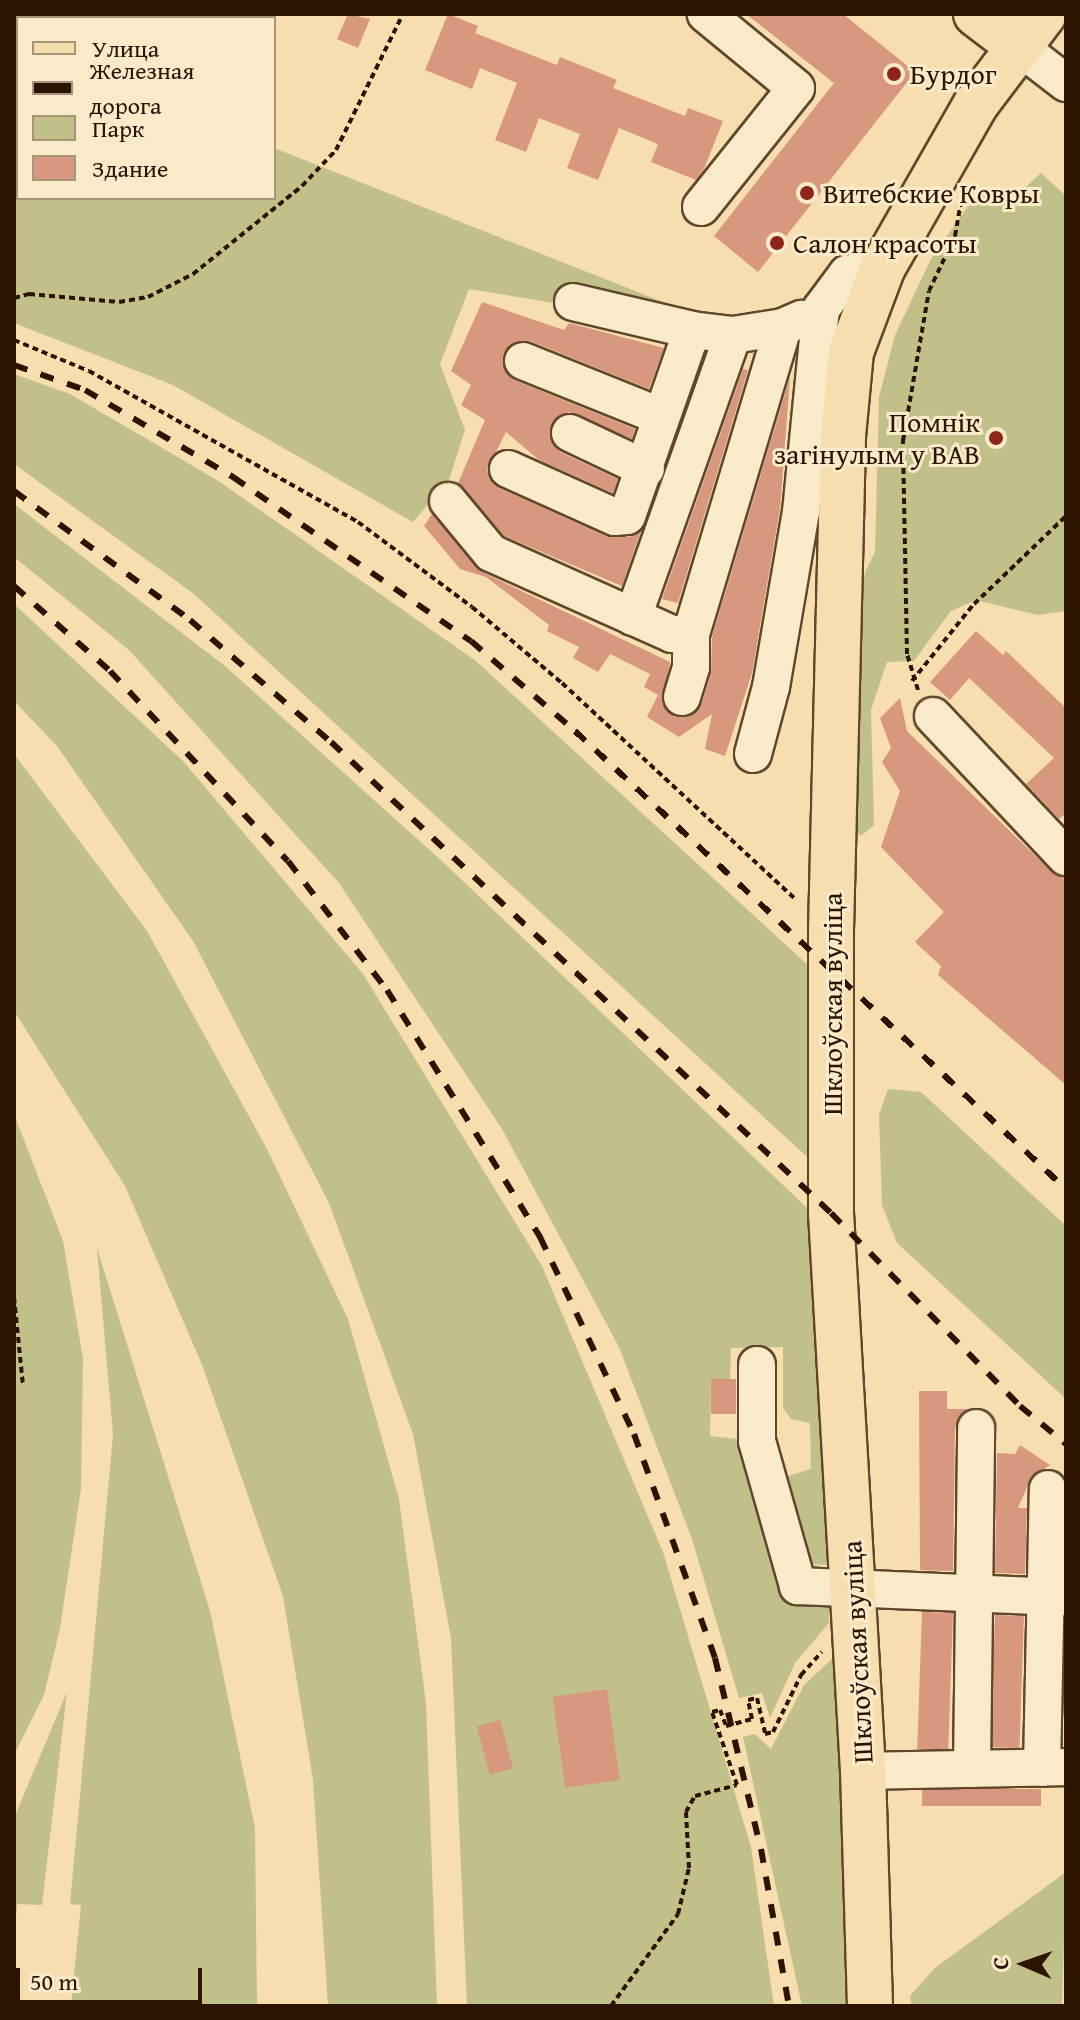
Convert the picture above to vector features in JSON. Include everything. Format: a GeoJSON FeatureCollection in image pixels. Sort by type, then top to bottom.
{"type":"FeatureCollection","features":[{"type":"Feature","properties":{"kind":"main road"},"geometry":{"type":"LineString","coordinates":[[976,14],[1031,30]]}},
{"type":"Feature","properties":{"kind":"main road","name":"Шклоўская вуліца"},"geometry":{"type":"LineString","coordinates":[[870,2006],[863,1771],[831,1213],[831,931],[843,436],[851,352],[883,267],[976,104],[1031,30]]}},
{"type":"Feature","properties":{"kind":"street"},"geometry":{"type":"LineString","coordinates":[[701,207],[796,88],[706,14]]}},
{"type":"Feature","properties":{"kind":"street"},"geometry":{"type":"LineString","coordinates":[[1031,30],[1066,83]]}},
{"type":"Feature","properties":{"kind":"street"},"geometry":{"type":"LineString","coordinates":[[573,302],[692,330],[733,335],[783,327],[821,309],[847,274],[883,267]]}},
{"type":"Feature","properties":{"kind":"street"},"geometry":{"type":"LineString","coordinates":[[753,754],[771,687],[801,512],[821,309]]}},
{"type":"Feature","properties":{"kind":"street"},"geometry":{"type":"LineString","coordinates":[[682,697],[691,667],[691,634],[783,327]]}},
{"type":"Feature","properties":{"kind":"street"},"geometry":{"type":"LineString","coordinates":[[508,469],[615,517],[627,516],[646,469],[660,416],[692,330]]}},
{"type":"Feature","properties":{"kind":"street"},"geometry":{"type":"LineString","coordinates":[[633,617],[733,335]]}},
{"type":"Feature","properties":{"kind":"street"},"geometry":{"type":"LineString","coordinates":[[523,361],[660,416]]}},
{"type":"Feature","properties":{"kind":"street"},"geometry":{"type":"LineString","coordinates":[[570,433],[646,469]]}},
{"type":"Feature","properties":{"kind":"street"},"geometry":{"type":"LineString","coordinates":[[448,501],[491,553],[672,634],[691,634]]}},
{"type":"Feature","properties":{"kind":"street"},"geometry":{"type":"LineString","coordinates":[[933,716],[1065,854]]}},
{"type":"Feature","properties":{"kind":"street"},"geometry":{"type":"LineString","coordinates":[[757,1365],[757,1441],[798,1586],[854,1591],[1055,1597]]}},
{"type":"Feature","properties":{"kind":"street"},"geometry":{"type":"LineString","coordinates":[[972,1769],[976,1428]]}},
{"type":"Feature","properties":{"kind":"street"},"geometry":{"type":"LineString","coordinates":[[863,1771],[1054,1768],[1055,1597],[1048,1489]]}},
{"type":"Feature","properties":{"kind":"path"},"geometry":{"type":"LineString","coordinates":[[14,298],[29,294],[119,302],[148,297],[193,274],[302,186],[336,150],[403,14]]}},
{"type":"Feature","properties":{"kind":"path"},"geometry":{"type":"LineString","coordinates":[[933,716],[912,681],[907,654],[903,441],[929,291],[955,236],[962,197]]}},
{"type":"Feature","properties":{"kind":"path"},"geometry":{"type":"LineString","coordinates":[[14,340],[89,371],[358,522],[472,607],[562,683],[831,931]]}},
{"type":"Feature","properties":{"kind":"path"},"geometry":{"type":"LineString","coordinates":[[912,681],[974,604],[1066,516]]}},
{"type":"Feature","properties":{"kind":"path"},"geometry":{"type":"LineString","coordinates":[[14,1297],[23,1386]]}},
{"type":"Feature","properties":{"kind":"path"},"geometry":{"type":"LineString","coordinates":[[611,2006],[678,1914],[689,1868],[685,1847],[695,1796],[737,1785],[712,1712],[720,1710],[726,1726],[752,1719],[748,1700],[757,1698],[765,1734],[773,1732],[801,1675],[830,1643],[855,1634]]}},
{"type":"Feature","properties":{"kind":"green space"},"geometry":{"type":"Polygon","coordinates":[[[14,104],[16,200],[276,200],[276,149],[691,313],[563,286],[554,303],[469,289],[440,364],[465,430],[449,480],[413,522],[173,385],[14,323],[14,104]]]}},
{"type":"Feature","properties":{"kind":"green space"},"geometry":{"type":"Polygon","coordinates":[[[1041,173],[1066,196],[1066,611],[1038,615],[976,600],[951,611],[914,661],[887,662],[871,710],[874,825],[861,836],[852,827],[858,629],[865,572],[875,552],[879,397],[895,335],[931,259],[980,189],[1008,203],[1041,173]]]}},
{"type":"Feature","properties":{"kind":"green space"},"geometry":{"type":"Polygon","coordinates":[[[14,374],[70,394],[217,480],[476,661],[810,967],[817,1166],[194,594],[14,464],[14,374]]]}},
{"type":"Feature","properties":{"kind":"green space"},"geometry":{"type":"Polygon","coordinates":[[[14,504],[225,666],[443,862],[822,1222],[828,1565],[804,1564],[785,1477],[811,1469],[810,1423],[791,1419],[783,1408],[783,1347],[731,1348],[730,1379],[711,1379],[710,1436],[737,1439],[784,1595],[829,1598],[829,1623],[795,1663],[770,1718],[762,1693],[739,1698],[692,1539],[619,1347],[502,1129],[339,883],[129,650],[14,557],[14,504]]]}},
{"type":"Feature","properties":{"kind":"green space"},"geometry":{"type":"Polygon","coordinates":[[[14,604],[183,761],[363,974],[542,1266],[663,1552],[751,1847],[774,2006],[467,2006],[451,1638],[413,1434],[329,1203],[193,941],[57,746],[14,701],[14,604]]]}},
{"type":"Feature","properties":{"kind":"green space"},"geometry":{"type":"Polygon","coordinates":[[[14,754],[147,931],[267,1149],[348,1319],[399,1499],[426,1703],[437,2006],[328,2006],[313,1780],[283,1596],[203,1367],[125,1186],[14,1011],[14,754]]]}},
{"type":"Feature","properties":{"kind":"green space"},"geometry":{"type":"Polygon","coordinates":[[[888,1089],[921,1092],[1066,1226],[1066,1399],[897,1243],[882,1205],[879,1115],[888,1089]]]}},
{"type":"Feature","properties":{"kind":"green space"},"geometry":{"type":"Polygon","coordinates":[[[14,1114],[63,1241],[83,1359],[81,1489],[60,1628],[44,1695],[14,1755],[14,1114]]]}},
{"type":"Feature","properties":{"kind":"green space"},"geometry":{"type":"Polygon","coordinates":[[[97,1248],[210,1611],[255,1828],[257,2006],[71,2006],[81,1905],[70,1904],[113,1435],[97,1248]]]}},
{"type":"Feature","properties":{"kind":"green space"},"geometry":{"type":"Polygon","coordinates":[[[835,1656],[853,2006],[802,2006],[743,1737],[755,1734],[771,1749],[804,1685],[835,1656]]]}},
{"type":"Feature","properties":{"kind":"green space"},"geometry":{"type":"Polygon","coordinates":[[[67,1692],[42,1905],[17,1904],[14,1942],[14,1818],[67,1692]]]}},
{"type":"Feature","properties":{"kind":"green space"},"geometry":{"type":"Polygon","coordinates":[[[1066,1872],[1062,2006],[912,2006],[910,1996],[935,1968],[1066,1872]]]}},
{"type":"Feature","properties":{"kind":"building"},"geometry":{"type":"Polygon","coordinates":[[[348,14],[370,19],[358,48],[337,39],[348,14]]]}},
{"type":"Feature","properties":{"kind":"building"},"geometry":{"type":"Polygon","coordinates":[[[448,14],[478,26],[475,33],[557,65],[560,57],[617,80],[613,88],[685,116],[688,108],[723,121],[704,169],[696,180],[651,162],[658,144],[619,128],[598,180],[567,168],[580,134],[539,118],[526,152],[495,140],[517,83],[480,68],[472,89],[425,70],[448,14]]]}},
{"type":"Feature","properties":{"kind":"building"},"geometry":{"type":"Polygon","coordinates":[[[746,14],[843,14],[915,72],[758,272],[714,236],[834,83],[746,14]]]}},
{"type":"Feature","properties":{"kind":"building"},"geometry":{"type":"Polygon","coordinates":[[[482,302],[564,330],[569,323],[664,348],[649,389],[530,341],[511,344],[503,354],[506,373],[514,380],[635,429],[632,439],[569,412],[551,425],[552,444],[560,452],[618,479],[613,493],[539,460],[506,432],[487,470],[499,488],[606,536],[629,537],[641,531],[622,586],[504,536],[458,483],[485,420],[461,405],[471,385],[451,371],[482,302]]]}},
{"type":"Feature","properties":{"kind":"building"},"geometry":{"type":"Polygon","coordinates":[[[743,369],[748,370],[678,603],[662,599],[743,369]]]}},
{"type":"Feature","properties":{"kind":"building"},"geometry":{"type":"Polygon","coordinates":[[[790,377],[780,509],[752,673],[725,756],[705,749],[712,714],[679,737],[647,717],[658,695],[644,687],[650,674],[610,654],[598,672],[573,658],[579,647],[547,631],[549,625],[486,577],[460,569],[424,526],[432,514],[482,572],[670,662],[662,703],[675,717],[688,717],[702,703],[711,673],[712,637],[790,377]]]}},
{"type":"Feature","properties":{"kind":"building"},"geometry":{"type":"Polygon","coordinates":[[[976,631],[1003,655],[1006,651],[1066,708],[1066,813],[1059,819],[1026,784],[1054,758],[969,678],[950,700],[930,682],[976,631]]]}},
{"type":"Feature","properties":{"kind":"building"},"geometry":{"type":"Polygon","coordinates":[[[900,698],[907,731],[1051,871],[1066,880],[1066,1085],[938,975],[941,966],[915,942],[944,912],[881,847],[900,791],[882,762],[891,748],[880,718],[900,698]]]}},
{"type":"Feature","properties":{"kind":"building"},"geometry":{"type":"Polygon","coordinates":[[[711,1379],[736,1379],[736,1414],[711,1414],[711,1379]]]}},
{"type":"Feature","properties":{"kind":"building"},"geometry":{"type":"Polygon","coordinates":[[[919,1391],[947,1391],[947,1409],[967,1409],[955,1428],[953,1571],[920,1570],[919,1391]]]}},
{"type":"Feature","properties":{"kind":"building"},"geometry":{"type":"Polygon","coordinates":[[[1020,1445],[1050,1465],[1031,1478],[1018,1508],[1027,1508],[1025,1574],[995,1573],[997,1453],[1015,1454],[1020,1445]]]}},
{"type":"Feature","properties":{"kind":"building"},"geometry":{"type":"Polygon","coordinates":[[[922,1612],[953,1613],[948,1750],[917,1749],[922,1612]]]}},
{"type":"Feature","properties":{"kind":"building"},"geometry":{"type":"Polygon","coordinates":[[[995,1615],[1024,1616],[1019,1748],[990,1747],[995,1615]]]}},
{"type":"Feature","properties":{"kind":"building"},"geometry":{"type":"Polygon","coordinates":[[[607,1689],[620,1780],[565,1788],[553,1697],[607,1689]]]}},
{"type":"Feature","properties":{"kind":"building"},"geometry":{"type":"Polygon","coordinates":[[[500,1720],[513,1768],[490,1775],[477,1726],[500,1720]]]}},
{"type":"Feature","properties":{"kind":"building"},"geometry":{"type":"Polygon","coordinates":[[[922,1789],[1041,1789],[1041,1806],[922,1806],[922,1789]]]}},
{"type":"Feature","properties":{"kind":"railway"},"geometry":{"type":"LineString","coordinates":[[14,365],[85,390],[233,477],[471,641],[575,731],[1066,1189]]}},
{"type":"Feature","properties":{"kind":"railway"},"geometry":{"type":"LineString","coordinates":[[14,491],[190,620],[331,742],[831,1213],[1020,1406],[1066,1444]]}},
{"type":"Feature","properties":{"kind":"railway"},"geometry":{"type":"LineString","coordinates":[[14,586],[110,671],[288,861],[387,990],[540,1237],[634,1434],[715,1658],[761,1849],[789,2006]]}},
{"type":"Feature","properties":{"kind":"place","name":"Бурдог"},"geometry":{"type":"Point","coordinates":[894,74]}},
{"type":"Feature","properties":{"kind":"place","name":"Витебские Ковры"},"geometry":{"type":"Point","coordinates":[807,193]}},
{"type":"Feature","properties":{"kind":"place","name":"Салон красоты"},"geometry":{"type":"Point","coordinates":[777,243]}},
{"type":"Feature","properties":{"kind":"place","name":"Помнік загінулым у ВАВ"},"geometry":{"type":"Point","coordinates":[996,438]}}]}
